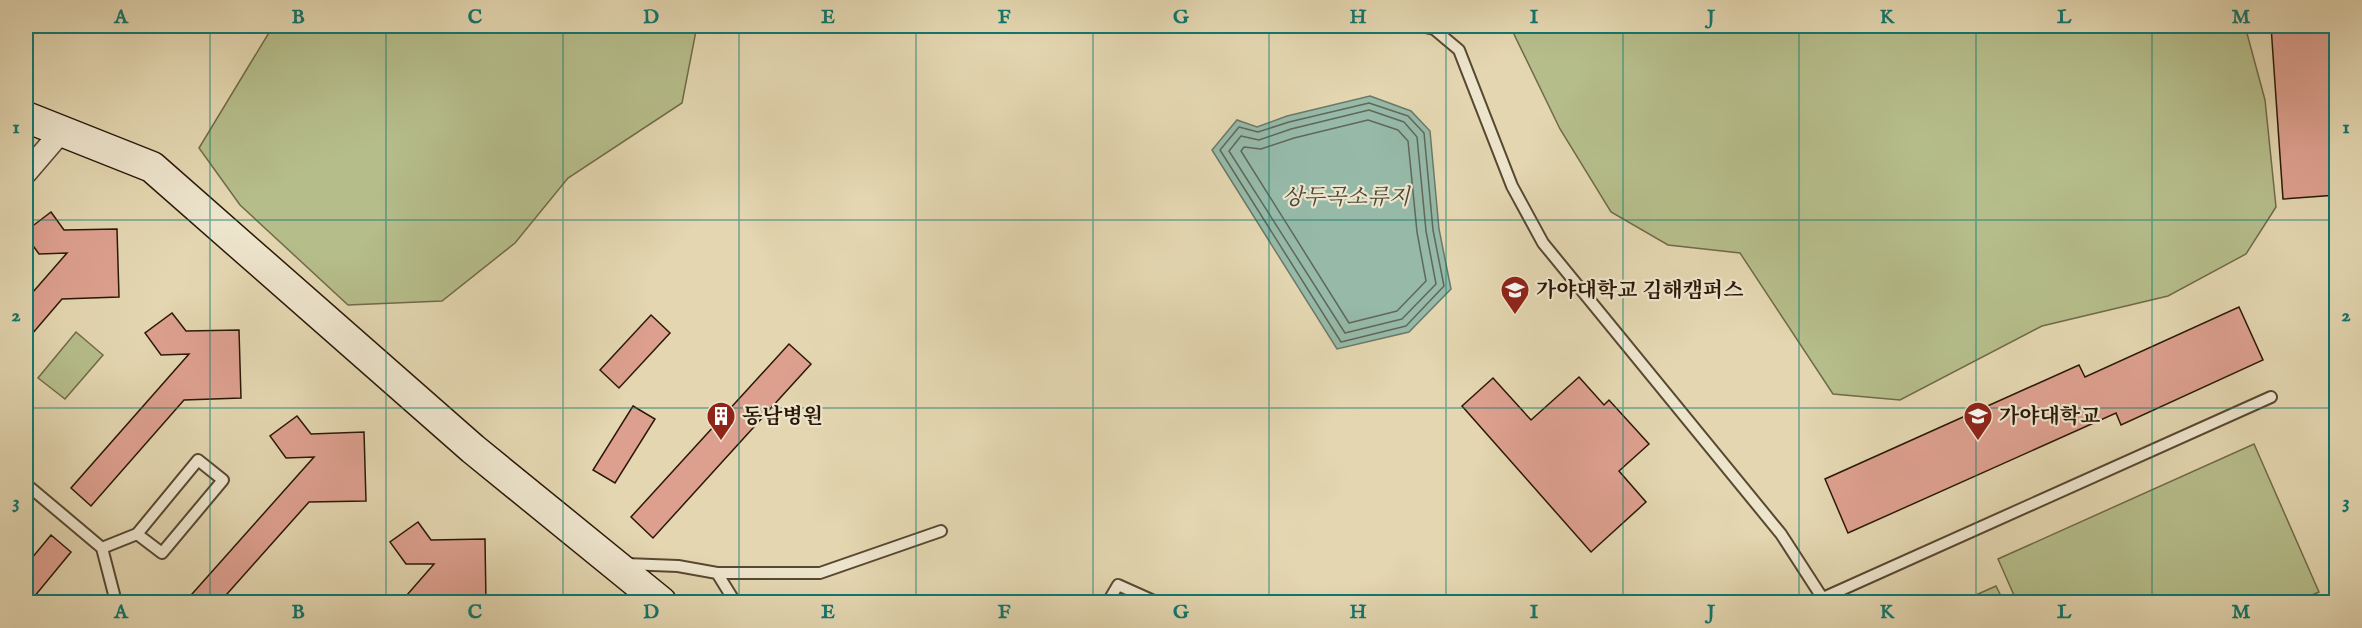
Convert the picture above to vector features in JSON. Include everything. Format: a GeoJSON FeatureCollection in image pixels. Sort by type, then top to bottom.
{"type":"FeatureCollection","features":[{"type":"Feature","properties":{"kind":"street"},"geometry":{"type":"LineString","coordinates":[[26,117],[152,167],[472,449],[661,603]]}},
{"type":"Feature","properties":{"kind":"street"},"geometry":{"type":"LineString","coordinates":[[26,173],[62,131]]}},
{"type":"Feature","properties":{"kind":"lane"},"geometry":{"type":"LineString","coordinates":[[1422,26],[1434,29],[1459,50],[1512,186],[1543,243],[1781,534],[1824,600],[2271,397]]}},
{"type":"Feature","properties":{"kind":"lane"},"geometry":{"type":"LineString","coordinates":[[102,548],[137,534],[198,460],[223,480],[162,553],[137,534]]}},
{"type":"Feature","properties":{"kind":"lane"},"geometry":{"type":"LineString","coordinates":[[28,489],[102,548],[116,603]]}},
{"type":"Feature","properties":{"kind":"lane"},"geometry":{"type":"LineString","coordinates":[[613,564],[678,566],[717,573],[820,573],[941,531]]}},
{"type":"Feature","properties":{"kind":"lane"},"geometry":{"type":"LineString","coordinates":[[717,573],[735,603]]}},
{"type":"Feature","properties":{"kind":"lane"},"geometry":{"type":"LineString","coordinates":[[1108,603],[1118,585],[1156,603]]}},
{"type":"Feature","properties":{"kind":"green space"},"geometry":{"type":"Polygon","coordinates":[[[273,26],[685,26],[696,31],[682,103],[568,178],[515,243],[442,301],[348,305],[240,205],[199,148],[273,26]]]}},
{"type":"Feature","properties":{"kind":"green space"},"geometry":{"type":"Polygon","coordinates":[[[1510,26],[2245,26],[2265,100],[2276,207],[2246,254],[2168,296],[2042,326],[1900,400],[1833,394],[1740,253],[1668,245],[1611,212],[1560,129],[1510,26]]]}},
{"type":"Feature","properties":{"kind":"green space"},"geometry":{"type":"Polygon","coordinates":[[[76,332],[103,355],[65,399],[38,378],[76,332]]]}},
{"type":"Feature","properties":{"kind":"green space"},"geometry":{"type":"Polygon","coordinates":[[[2254,444],[2319,592],[2296,602],[2017,602],[1998,559],[2254,444]]]}},
{"type":"Feature","properties":{"kind":"green space"},"geometry":{"type":"Polygon","coordinates":[[[1996,586],[2004,602],[1960,602],[1996,586]]]}},
{"type":"Feature","properties":{"kind":"water","name":"상두곡소류지"},"geometry":{"type":"Polygon","coordinates":[[[1370,96],[1411,111],[1430,131],[1439,229],[1451,289],[1409,332],[1337,349],[1212,150],[1237,120],[1257,127],[1287,116],[1370,96]]]}},
{"type":"Feature","properties":{"kind":"building"},"geometry":{"type":"Polygon","coordinates":[[[2271,26],[2331,26],[2337,99],[2337,195],[2283,199],[2271,26]]]}},
{"type":"Feature","properties":{"kind":"building"},"geometry":{"type":"Polygon","coordinates":[[[51,212],[64,230],[117,229],[119,297],[62,299],[26,341],[26,300],[67,253],[39,254],[26,236],[26,231],[51,212]]]}},
{"type":"Feature","properties":{"kind":"building","name":"가야대학교"},"geometry":{"type":"Polygon","coordinates":[[[2239,307],[2263,360],[2121,425],[2116,413],[1848,533],[1825,479],[2079,365],[2085,377],[2239,307]]]}},
{"type":"Feature","properties":{"kind":"building"},"geometry":{"type":"Polygon","coordinates":[[[172,313],[186,331],[239,330],[241,398],[184,400],[91,506],[71,488],[189,354],[161,355],[145,333],[172,313]]]}},
{"type":"Feature","properties":{"kind":"building"},"geometry":{"type":"Polygon","coordinates":[[[651,315],[670,333],[619,388],[600,370],[651,315]]]}},
{"type":"Feature","properties":{"kind":"building","name":"동남병원"},"geometry":{"type":"Polygon","coordinates":[[[789,344],[811,364],[653,538],[631,517],[789,344]]]}},
{"type":"Feature","properties":{"kind":"building"},"geometry":{"type":"Polygon","coordinates":[[[1579,377],[1604,405],[1609,400],[1649,444],[1619,471],[1646,502],[1591,552],[1462,406],[1493,378],[1531,420],[1579,377]]]}},
{"type":"Feature","properties":{"kind":"building"},"geometry":{"type":"Polygon","coordinates":[[[633,406],[655,419],[615,483],[593,470],[633,406]]]}},
{"type":"Feature","properties":{"kind":"building"},"geometry":{"type":"Polygon","coordinates":[[[297,416],[311,434],[364,432],[366,501],[309,502],[219,603],[184,603],[314,457],[286,458],[270,436],[297,416]]]}},
{"type":"Feature","properties":{"kind":"building"},"geometry":{"type":"Polygon","coordinates":[[[418,522],[431,540],[485,539],[486,603],[400,603],[434,564],[406,564],[390,542],[418,522]]]}},
{"type":"Feature","properties":{"kind":"building"},"geometry":{"type":"Polygon","coordinates":[[[51,535],[71,552],[29,603],[26,603],[26,565],[51,535]]]}},
{"type":"Feature","properties":{"kind":"place","name":"가야대학교 김해캠퍼스"},"geometry":{"type":"Point","coordinates":[1515,316]}},
{"type":"Feature","properties":{"kind":"place","name":"동남병원"},"geometry":{"type":"Point","coordinates":[721,442]}},
{"type":"Feature","properties":{"kind":"place","name":"가야대학교"},"geometry":{"type":"Point","coordinates":[1978,442]}}]}
